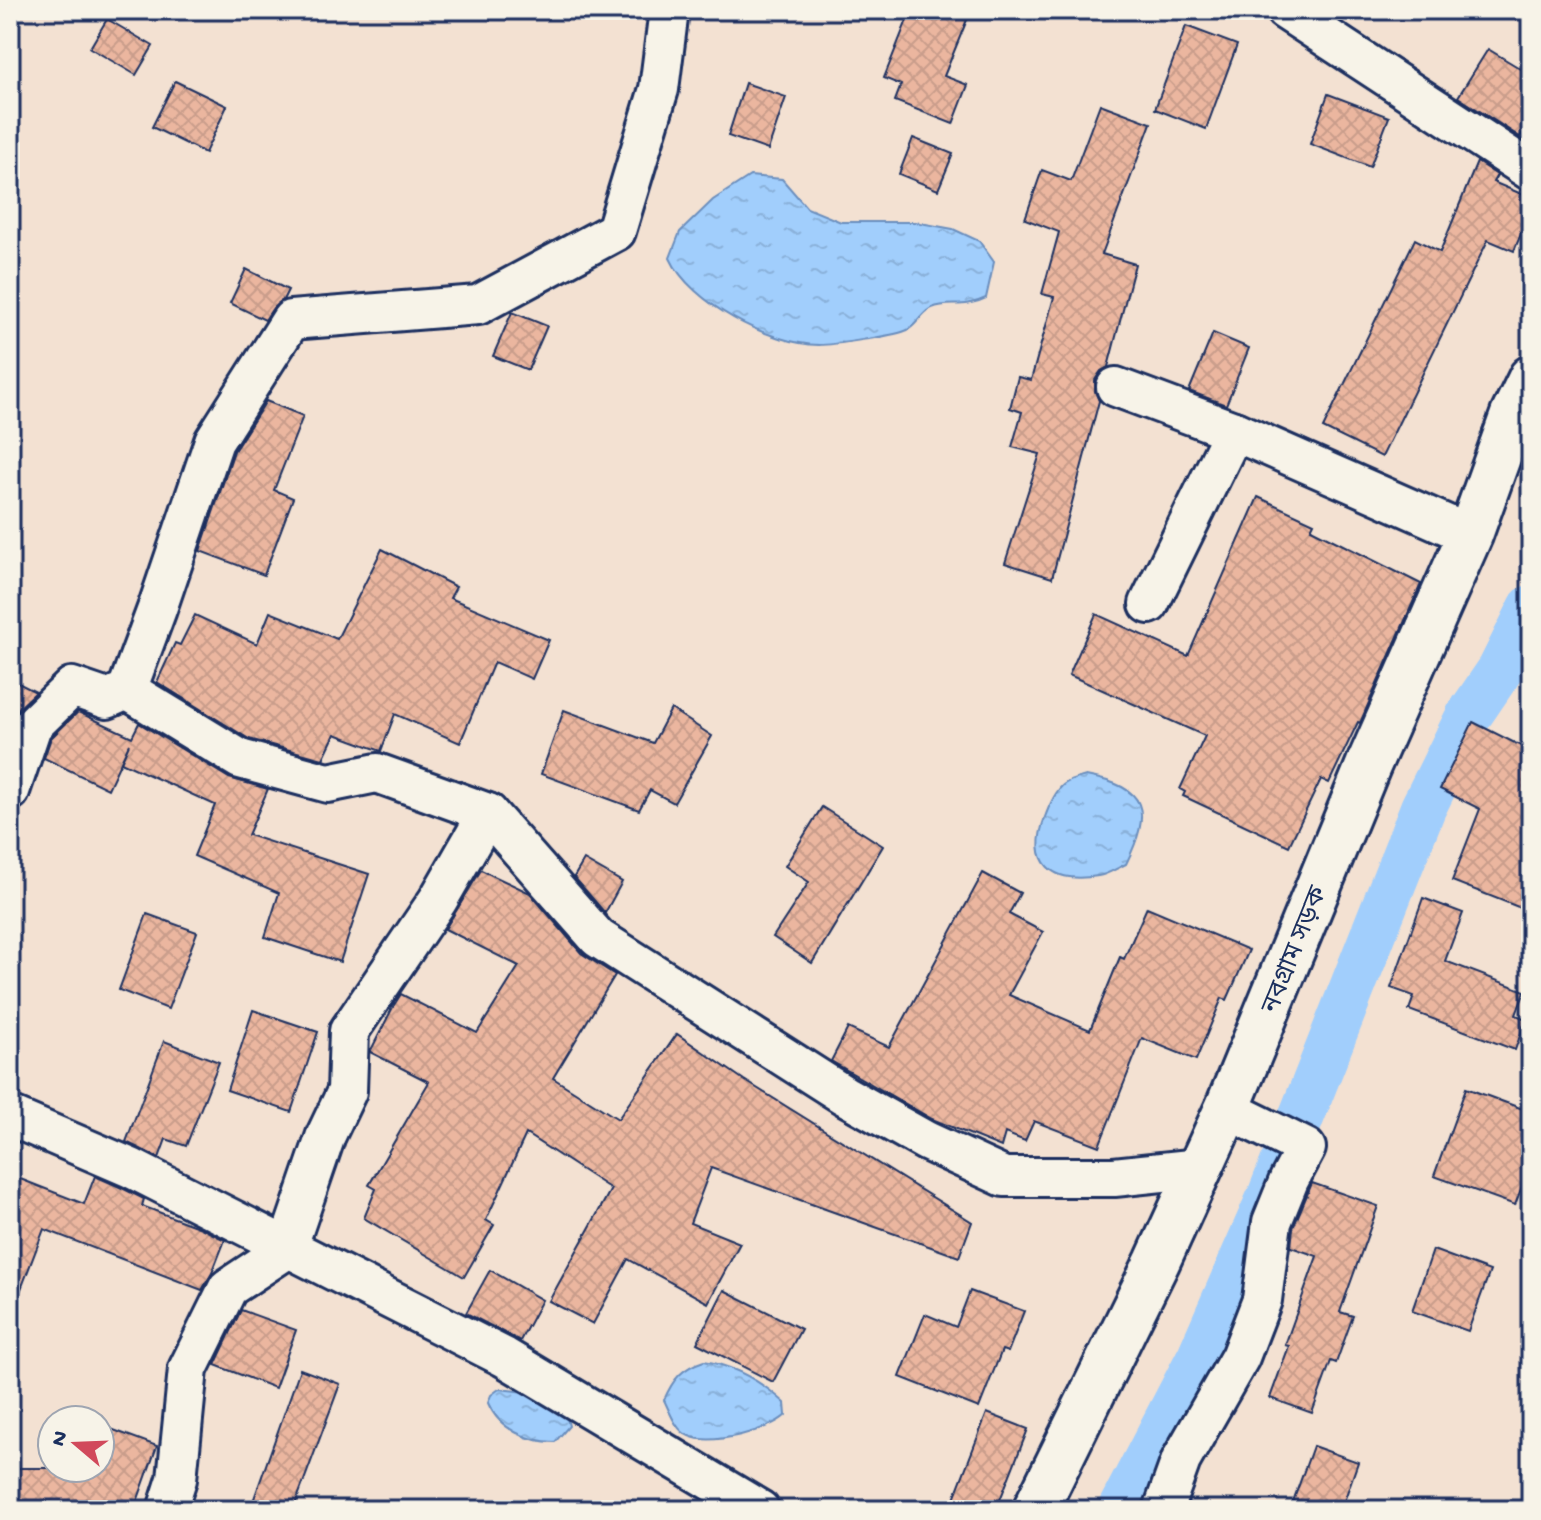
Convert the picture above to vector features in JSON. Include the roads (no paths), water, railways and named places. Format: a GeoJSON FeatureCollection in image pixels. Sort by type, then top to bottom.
{"type":"FeatureCollection","features":[{"type":"Feature","properties":{"kind":"main road","name":"নবগ্রাম সড়ক"},"geometry":{"type":"LineString","coordinates":[[1035,1510],[1157,1262],[1227,1109],[1368,766],[1470,535],[1513,415],[1531,378]]}},
{"type":"Feature","properties":{"kind":"street"},"geometry":{"type":"LineString","coordinates":[[10,791],[32,726],[72,687],[107,699],[127,690],[214,441],[291,320],[478,305],[616,231],[659,89],[669,10]]}},
{"type":"Feature","properties":{"kind":"street"},"geometry":{"type":"LineString","coordinates":[[1285,10],[1531,171]]}},
{"type":"Feature","properties":{"kind":"street"},"geometry":{"type":"LineString","coordinates":[[1116,387],[1234,431],[1470,535]]}},
{"type":"Feature","properties":{"kind":"street"},"geometry":{"type":"LineString","coordinates":[[1149,604],[1234,431]]}},
{"type":"Feature","properties":{"kind":"street"},"geometry":{"type":"LineString","coordinates":[[127,690],[240,759],[328,783],[377,773],[488,813],[598,938],[831,1087],[926,1141],[1004,1177],[1114,1177],[1200,1168]]}},
{"type":"Feature","properties":{"kind":"street"},"geometry":{"type":"LineString","coordinates":[[167,1510],[177,1479],[188,1369],[228,1288],[287,1249],[326,1135],[347,1091],[349,1031],[438,900],[488,813]]}},
{"type":"Feature","properties":{"kind":"street"},"geometry":{"type":"LineString","coordinates":[[1163,1510],[1181,1460],[1240,1357],[1262,1300],[1272,1222],[1306,1148],[1227,1109]]}},
{"type":"Feature","properties":{"kind":"street"},"geometry":{"type":"LineString","coordinates":[[10,1116],[131,1168],[504,1357],[760,1510]]}},
{"type":"Feature","properties":{"kind":"water"},"geometry":{"type":"Polygon","coordinates":[[[750,176],[782,179],[807,208],[841,222],[915,222],[953,229],[979,241],[994,262],[986,298],[932,308],[909,329],[898,333],[826,345],[799,343],[778,337],[734,318],[695,291],[670,258],[680,232],[713,200],[750,176]]]}},
{"type":"Feature","properties":{"kind":"water"},"geometry":{"type":"Polygon","coordinates":[[[1086,776],[1122,787],[1133,795],[1139,804],[1139,829],[1126,864],[1101,875],[1068,877],[1056,873],[1042,858],[1040,833],[1050,804],[1060,788],[1086,776]]]}},
{"type":"Feature","properties":{"kind":"water"},"geometry":{"type":"Polygon","coordinates":[[[704,1361],[727,1367],[758,1382],[785,1403],[786,1415],[754,1431],[725,1438],[699,1439],[684,1434],[664,1400],[679,1375],[704,1361]]]}},
{"type":"Feature","properties":{"kind":"water"},"geometry":{"type":"Polygon","coordinates":[[[499,1389],[534,1393],[566,1414],[569,1426],[555,1442],[525,1437],[499,1420],[488,1403],[491,1395],[499,1389]]]}},
{"type":"Feature","properties":{"kind":"waterway"},"geometry":{"type":"LineString","coordinates":[[1120,1510],[1200,1356],[1271,1194],[1423,808],[1468,717],[1500,670],[1531,608]]}}]}
